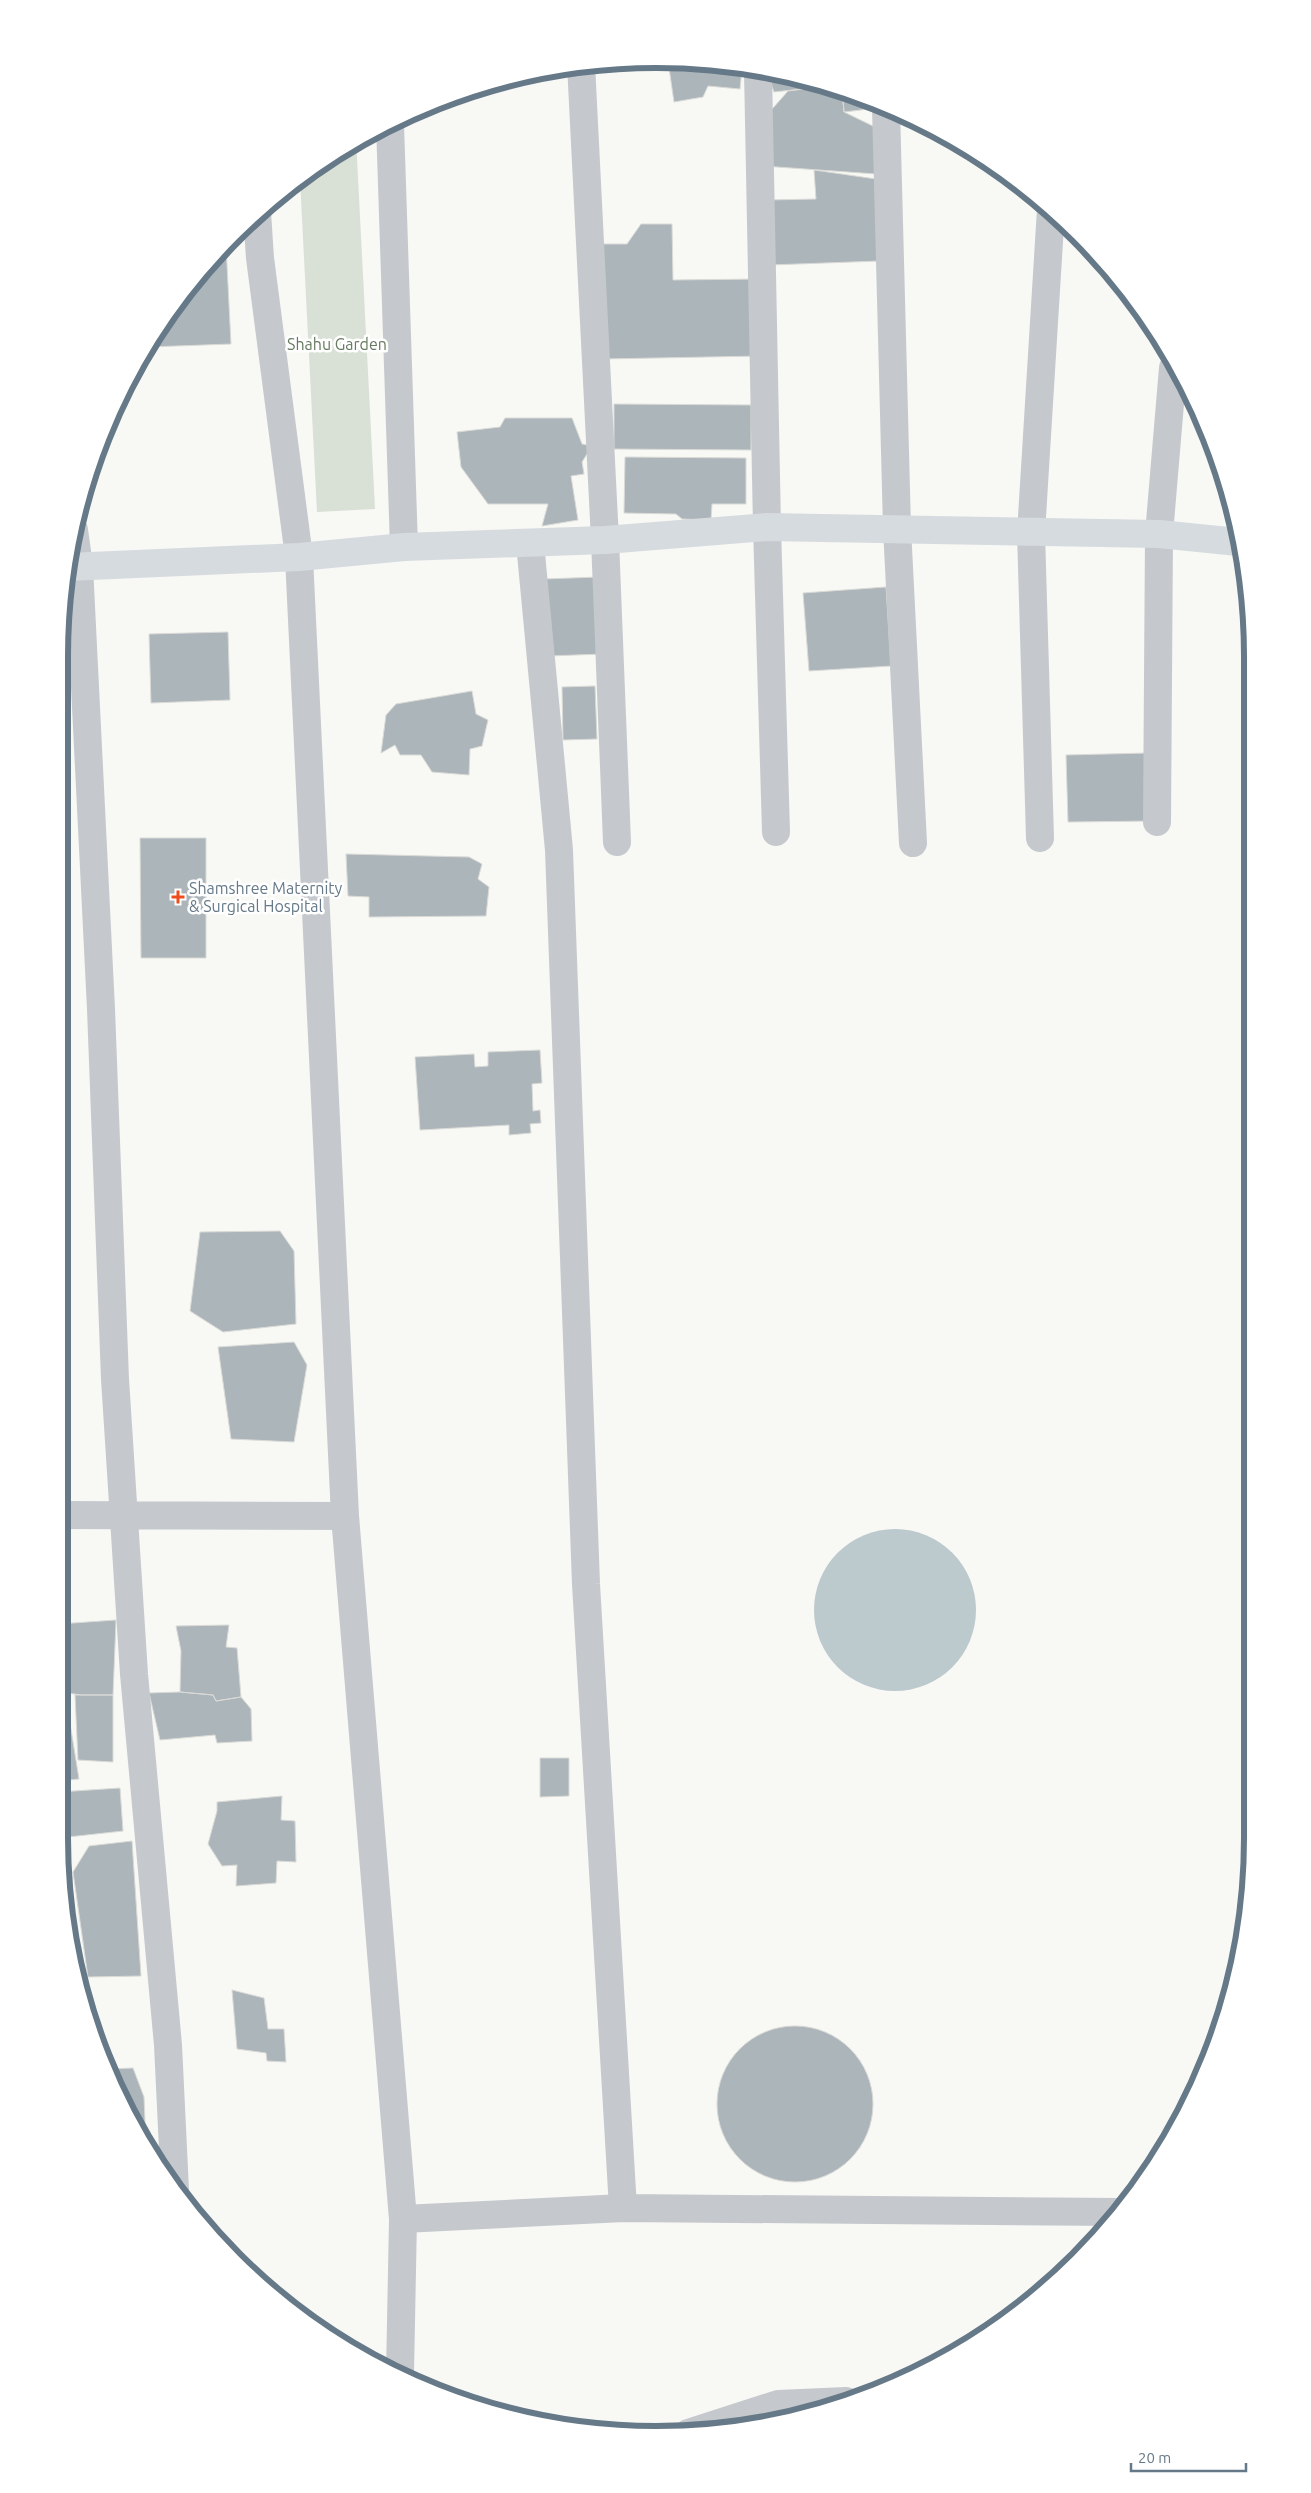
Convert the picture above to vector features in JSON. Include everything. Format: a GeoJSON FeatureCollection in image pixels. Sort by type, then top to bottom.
{"type":"FeatureCollection","features":[{"type":"Feature","properties":{"kind":"street"},"geometry":{"type":"LineString","coordinates":[[581,73],[606,540],[618,842]]}},
{"type":"Feature","properties":{"kind":"street"},"geometry":{"type":"LineString","coordinates":[[758,77],[767,527],[776,832]]}},
{"type":"Feature","properties":{"kind":"street"},"geometry":{"type":"LineString","coordinates":[[886,114],[897,528],[913,843]]}},
{"type":"Feature","properties":{"kind":"street"},"geometry":{"type":"LineString","coordinates":[[390,131],[404,547]]}},
{"type":"Feature","properties":{"kind":"street"},"geometry":{"type":"LineString","coordinates":[[1040,838],[1031,533],[1050,220]]}},
{"type":"Feature","properties":{"kind":"street"},"geometry":{"type":"LineString","coordinates":[[258,222],[260,258],[299,557],[345,1516],[403,2219],[400,2367]]}},
{"type":"Feature","properties":{"kind":"street"},"geometry":{"type":"LineString","coordinates":[[1157,822],[1159,534],[1172,374]]}},
{"type":"Feature","properties":{"kind":"street"},"geometry":{"type":"LineString","coordinates":[[75,567],[299,557],[404,547],[606,540],[767,527],[1159,534],[1232,541]]}},
{"type":"Feature","properties":{"kind":"street"},"geometry":{"type":"LineString","coordinates":[[530,543],[559,850],[586,1584],[623,2208]]}},
{"type":"Feature","properties":{"kind":"street"},"geometry":{"type":"LineString","coordinates":[[74,576],[101,1009],[115,1379],[123,1515],[134,1674],[168,2045],[174,2174]]}},
{"type":"Feature","properties":{"kind":"street"},"geometry":{"type":"LineString","coordinates":[[68,1515],[345,1516]]}},
{"type":"Feature","properties":{"kind":"street"},"geometry":{"type":"LineString","coordinates":[[403,2219],[623,2208],[1108,2212]]}},
{"type":"Feature","properties":{"kind":"street"},"geometry":{"type":"LineString","coordinates":[[727,2421],[778,2404],[820,2402]]}},
{"type":"Feature","properties":{"kind":"green space","name":"Shahu Garden"},"geometry":{"type":"Polygon","coordinates":[[[357,149],[375,509],[317,512],[300,187],[357,149]]]}},
{"type":"Feature","properties":{"kind":"shaded area"},"geometry":{"type":"Polygon","coordinates":[[[903,1529],[919,1532],[933,1538],[953,1552],[963,1565],[973,1586],[976,1610],[973,1634],[963,1655],[953,1668],[940,1678],[919,1688],[887,1691],[871,1688],[857,1682],[843,1673],[832,1662],[817,1634],[814,1602],[817,1586],[823,1572],[832,1558],[843,1547],[871,1532],[903,1529]]]}},
{"type":"Feature","properties":{"kind":"building"},"geometry":{"type":"Polygon","coordinates":[[[669,68],[741,74],[740,89],[708,86],[703,97],[674,102],[669,68]]]}},
{"type":"Feature","properties":{"kind":"building"},"geometry":{"type":"Polygon","coordinates":[[[769,79],[809,88],[774,92],[769,79]]]}},
{"type":"Feature","properties":{"kind":"building"},"geometry":{"type":"Polygon","coordinates":[[[809,88],[843,98],[844,112],[879,129],[876,174],[763,166],[766,116],[788,91],[809,88]]]}},
{"type":"Feature","properties":{"kind":"building"},"geometry":{"type":"Polygon","coordinates":[[[843,98],[872,109],[844,112],[843,98]]]}},
{"type":"Feature","properties":{"kind":"building"},"geometry":{"type":"Polygon","coordinates":[[[814,170],[876,179],[879,261],[770,265],[768,200],[816,199],[814,170]]]}},
{"type":"Feature","properties":{"kind":"building"},"geometry":{"type":"Polygon","coordinates":[[[641,224],[672,224],[673,280],[759,279],[760,356],[603,359],[601,244],[627,244],[641,224]]]}},
{"type":"Feature","properties":{"kind":"building"},"geometry":{"type":"Polygon","coordinates":[[[226,254],[231,344],[155,347],[189,298],[226,254]]]}},
{"type":"Feature","properties":{"kind":"building"},"geometry":{"type":"Polygon","coordinates":[[[614,404],[751,405],[751,450],[614,449],[614,404]]]}},
{"type":"Feature","properties":{"kind":"building"},"geometry":{"type":"Polygon","coordinates":[[[505,418],[572,418],[582,444],[592,446],[582,462],[584,474],[571,476],[578,520],[542,526],[548,504],[488,504],[461,467],[457,432],[500,427],[505,418]]]}},
{"type":"Feature","properties":{"kind":"building"},"geometry":{"type":"Polygon","coordinates":[[[625,457],[746,458],[746,504],[712,504],[711,520],[682,519],[676,514],[624,513],[625,457]]]}},
{"type":"Feature","properties":{"kind":"building"},"geometry":{"type":"Polygon","coordinates":[[[599,577],[602,654],[548,656],[544,579],[599,577]]]}},
{"type":"Feature","properties":{"kind":"building"},"geometry":{"type":"Polygon","coordinates":[[[886,587],[891,666],[809,671],[803,593],[886,587]]]}},
{"type":"Feature","properties":{"kind":"building"},"geometry":{"type":"Polygon","coordinates":[[[228,632],[230,700],[151,703],[149,634],[228,632]]]}},
{"type":"Feature","properties":{"kind":"building"},"geometry":{"type":"Polygon","coordinates":[[[595,686],[597,739],[563,740],[562,687],[595,686]]]}},
{"type":"Feature","properties":{"kind":"building"},"geometry":{"type":"Polygon","coordinates":[[[472,691],[476,714],[488,720],[482,746],[470,749],[469,775],[432,772],[421,755],[400,755],[395,745],[381,753],[386,715],[396,704],[472,691]]]}},
{"type":"Feature","properties":{"kind":"building"},"geometry":{"type":"Polygon","coordinates":[[[1149,753],[1151,821],[1068,822],[1066,755],[1149,753]]]}},
{"type":"Feature","properties":{"kind":"building"},"geometry":{"type":"Polygon","coordinates":[[[140,838],[206,838],[206,958],[141,958],[140,838]]]}},
{"type":"Feature","properties":{"kind":"building"},"geometry":{"type":"Polygon","coordinates":[[[346,854],[469,857],[482,864],[478,879],[489,887],[486,916],[369,917],[369,897],[348,896],[346,854]]]}},
{"type":"Feature","properties":{"kind":"building"},"geometry":{"type":"Polygon","coordinates":[[[540,1050],[542,1083],[532,1084],[533,1111],[540,1110],[541,1123],[530,1124],[531,1133],[509,1135],[509,1125],[420,1130],[415,1057],[474,1054],[475,1067],[488,1066],[488,1052],[540,1050]]]}},
{"type":"Feature","properties":{"kind":"building"},"geometry":{"type":"Polygon","coordinates":[[[280,1231],[294,1251],[296,1324],[223,1332],[190,1311],[200,1232],[280,1231]]]}},
{"type":"Feature","properties":{"kind":"building"},"geometry":{"type":"Polygon","coordinates":[[[294,1342],[307,1365],[294,1442],[231,1439],[218,1347],[294,1342]]]}},
{"type":"Feature","properties":{"kind":"building"},"geometry":{"type":"Polygon","coordinates":[[[116,1620],[113,1695],[68,1693],[68,1623],[116,1620]]]}},
{"type":"Feature","properties":{"kind":"building"},"geometry":{"type":"Polygon","coordinates":[[[229,1625],[226,1647],[237,1648],[241,1697],[216,1701],[213,1695],[180,1692],[181,1651],[176,1626],[229,1625]]]}},
{"type":"Feature","properties":{"kind":"building"},"geometry":{"type":"Polygon","coordinates":[[[180,1692],[213,1695],[216,1701],[241,1697],[251,1709],[252,1741],[217,1743],[215,1735],[160,1740],[149,1693],[180,1692]]]}},
{"type":"Feature","properties":{"kind":"building"},"geometry":{"type":"Polygon","coordinates":[[[75,1695],[113,1695],[113,1762],[78,1760],[75,1695]]]}},
{"type":"Feature","properties":{"kind":"building"},"geometry":{"type":"Polygon","coordinates":[[[68,1717],[79,1779],[68,1780],[68,1717]]]}},
{"type":"Feature","properties":{"kind":"building"},"geometry":{"type":"Polygon","coordinates":[[[540,1758],[569,1758],[569,1796],[540,1797],[540,1758]]]}},
{"type":"Feature","properties":{"kind":"building"},"geometry":{"type":"Polygon","coordinates":[[[120,1788],[123,1831],[68,1837],[68,1791],[120,1788]]]}},
{"type":"Feature","properties":{"kind":"building"},"geometry":{"type":"Polygon","coordinates":[[[282,1796],[281,1820],[295,1821],[296,1862],[277,1861],[276,1883],[236,1886],[237,1865],[222,1866],[208,1844],[217,1811],[217,1802],[282,1796]]]}},
{"type":"Feature","properties":{"kind":"building"},"geometry":{"type":"Polygon","coordinates":[[[132,1841],[141,1976],[88,1977],[73,1872],[89,1846],[132,1841]]]}},
{"type":"Feature","properties":{"kind":"building"},"geometry":{"type":"Polygon","coordinates":[[[232,1990],[264,1998],[268,2029],[284,2029],[286,2062],[267,2061],[266,2053],[237,2049],[232,1990]]]}},
{"type":"Feature","properties":{"kind":"building"},"geometry":{"type":"Polygon","coordinates":[[[787,2026],[803,2026],[818,2029],[832,2035],[855,2054],[864,2067],[870,2081],[873,2104],[872,2119],[864,2141],[845,2164],[832,2173],[818,2179],[803,2182],[787,2182],[772,2179],[758,2173],[735,2154],[726,2141],[720,2127],[717,2112],[717,2096],[720,2081],[726,2067],[745,2044],[758,2035],[772,2029],[787,2026]]]}},
{"type":"Feature","properties":{"kind":"building"},"geometry":{"type":"Polygon","coordinates":[[[133,2068],[144,2097],[145,2131],[128,2098],[115,2069],[133,2068]]]}},
{"type":"Feature","properties":{"kind":"place","name":"Shamshree Maternity & Surgical Hospital"},"geometry":{"type":"Point","coordinates":[178,897]}}]}
